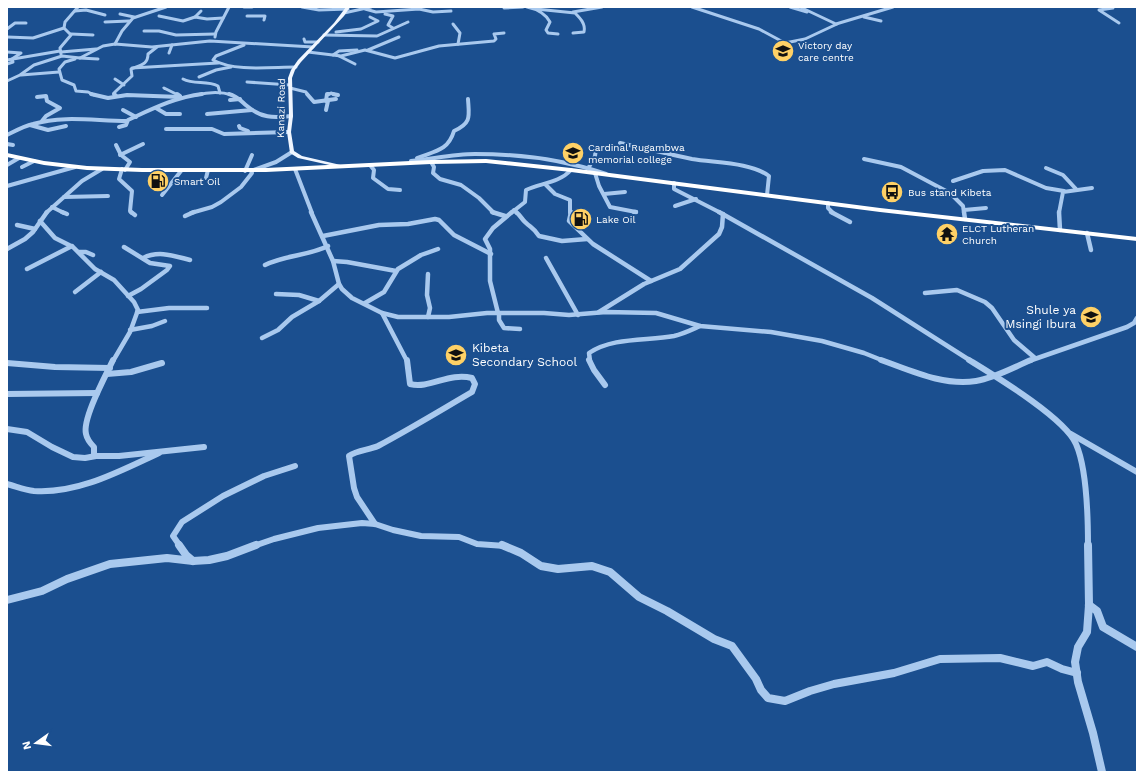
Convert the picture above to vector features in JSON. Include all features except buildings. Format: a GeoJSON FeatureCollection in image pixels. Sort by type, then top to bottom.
{"type":"FeatureCollection","features":[{"type":"Feature","properties":{"kind":"highway"},"geometry":{"type":"LineString","coordinates":[[7,155],[34,161],[102,169],[245,171],[344,167],[409,162],[486,162],[606,174],[828,203],[1137,239]]}},
{"type":"Feature","properties":{"kind":"main road","name":"Kanazi Road"},"geometry":{"type":"LineString","coordinates":[[344,167],[300,157],[292,152],[289,132],[291,116],[290,75],[308,52],[348,8]]}},
{"type":"Feature","properties":{"kind":"street"},"geometry":{"type":"LineString","coordinates":[[64,28],[65,22],[76,12],[78,7]]}},
{"type":"Feature","properties":{"kind":"street"},"geometry":{"type":"LineString","coordinates":[[115,44],[129,21],[134,17],[166,7]]}},
{"type":"Feature","properties":{"kind":"street"},"geometry":{"type":"LineString","coordinates":[[208,41],[215,35],[229,7]]}},
{"type":"Feature","properties":{"kind":"street"},"geometry":{"type":"LineString","coordinates":[[244,7],[252,7]]}},
{"type":"Feature","properties":{"kind":"street"},"geometry":{"type":"LineString","coordinates":[[302,7],[315,10],[348,8]]}},
{"type":"Feature","properties":{"kind":"street"},"geometry":{"type":"LineString","coordinates":[[343,13],[371,7]]}},
{"type":"Feature","properties":{"kind":"street"},"geometry":{"type":"LineString","coordinates":[[504,8],[523,7]]}},
{"type":"Feature","properties":{"kind":"street"},"geometry":{"type":"LineString","coordinates":[[527,7],[573,12],[602,7]]}},
{"type":"Feature","properties":{"kind":"street"},"geometry":{"type":"LineString","coordinates":[[692,7],[759,29],[784,43],[817,35],[821,30],[837,24],[892,7]]}},
{"type":"Feature","properties":{"kind":"street"},"geometry":{"type":"LineString","coordinates":[[790,7],[800,11],[810,12]]}},
{"type":"Feature","properties":{"kind":"street"},"geometry":{"type":"LineString","coordinates":[[800,7],[830,23],[837,24]]}},
{"type":"Feature","properties":{"kind":"street"},"geometry":{"type":"LineString","coordinates":[[1110,7],[1113,8],[1099,10],[1119,23]]}},
{"type":"Feature","properties":{"kind":"street"},"geometry":{"type":"LineString","coordinates":[[76,12],[92,8]]}},
{"type":"Feature","properties":{"kind":"street"},"geometry":{"type":"LineString","coordinates":[[364,9],[393,16],[388,25],[393,28]]}},
{"type":"Feature","properties":{"kind":"street"},"geometry":{"type":"LineString","coordinates":[[374,12],[419,9],[433,12],[451,11]]}},
{"type":"Feature","properties":{"kind":"street"},"geometry":{"type":"LineString","coordinates":[[536,9],[549,19],[550,24],[546,30],[548,33],[558,34]]}},
{"type":"Feature","properties":{"kind":"street"},"geometry":{"type":"LineString","coordinates":[[84,10],[105,15]]}},
{"type":"Feature","properties":{"kind":"street"},"geometry":{"type":"LineString","coordinates":[[159,16],[183,21],[195,17],[202,11]]}},
{"type":"Feature","properties":{"kind":"street"},"geometry":{"type":"LineString","coordinates":[[573,12],[581,20],[585,29],[584,32],[573,33]]}},
{"type":"Feature","properties":{"kind":"street"},"geometry":{"type":"LineString","coordinates":[[120,14],[134,17]]}},
{"type":"Feature","properties":{"kind":"street"},"geometry":{"type":"LineString","coordinates":[[247,16],[265,16],[264,20]]}},
{"type":"Feature","properties":{"kind":"street"},"geometry":{"type":"LineString","coordinates":[[195,17],[204,19],[223,18]]}},
{"type":"Feature","properties":{"kind":"street"},"geometry":{"type":"LineString","coordinates":[[325,34],[361,29],[378,21],[370,17]]}},
{"type":"Feature","properties":{"kind":"street"},"geometry":{"type":"LineString","coordinates":[[862,17],[881,21]]}},
{"type":"Feature","properties":{"kind":"street"},"geometry":{"type":"LineString","coordinates":[[105,22],[129,21]]}},
{"type":"Feature","properties":{"kind":"street"},"geometry":{"type":"LineString","coordinates":[[211,22],[221,25]]}},
{"type":"Feature","properties":{"kind":"street"},"geometry":{"type":"LineString","coordinates":[[325,34],[377,36],[408,22]]}},
{"type":"Feature","properties":{"kind":"street"},"geometry":{"type":"LineString","coordinates":[[7,29],[15,23],[26,23]]}},
{"type":"Feature","properties":{"kind":"street"},"geometry":{"type":"LineString","coordinates":[[453,24],[458,28],[461,36],[458,44]]}},
{"type":"Feature","properties":{"kind":"street"},"geometry":{"type":"LineString","coordinates":[[64,28],[71,34],[93,35]]}},
{"type":"Feature","properties":{"kind":"street"},"geometry":{"type":"LineString","coordinates":[[7,37],[33,38],[64,28]]}},
{"type":"Feature","properties":{"kind":"street"},"geometry":{"type":"LineString","coordinates":[[144,31],[159,30],[176,35],[215,35]]}},
{"type":"Feature","properties":{"kind":"street"},"geometry":{"type":"LineString","coordinates":[[333,55],[341,51],[366,50],[396,58],[439,46],[494,41],[496,39],[494,34],[504,33]]}},
{"type":"Feature","properties":{"kind":"street"},"geometry":{"type":"LineString","coordinates":[[62,56],[60,51],[61,47],[71,34]]}},
{"type":"Feature","properties":{"kind":"street"},"geometry":{"type":"LineString","coordinates":[[215,35],[217,41]]}},
{"type":"Feature","properties":{"kind":"street"},"geometry":{"type":"LineString","coordinates":[[338,56],[366,50],[399,37]]}},
{"type":"Feature","properties":{"kind":"street"},"geometry":{"type":"LineString","coordinates":[[304,39],[305,42],[318,42]]}},
{"type":"Feature","properties":{"kind":"street"},"geometry":{"type":"LineString","coordinates":[[291,116],[267,118],[252,110],[236,96],[220,93],[185,96],[129,95],[106,98],[88,92],[76,91],[74,85],[62,80],[59,72],[60,66],[65,62],[97,49],[115,44],[158,47],[217,41],[313,47]]}},
{"type":"Feature","properties":{"kind":"street"},"geometry":{"type":"LineString","coordinates":[[219,63],[214,61],[214,58],[246,44]]}},
{"type":"Feature","properties":{"kind":"street"},"geometry":{"type":"LineString","coordinates":[[7,60],[60,51],[132,45]]}},
{"type":"Feature","properties":{"kind":"street"},"geometry":{"type":"LineString","coordinates":[[169,53],[172,45]]}},
{"type":"Feature","properties":{"kind":"street"},"geometry":{"type":"LineString","coordinates":[[132,68],[146,63],[148,60],[148,54],[158,47]]}},
{"type":"Feature","properties":{"kind":"street"},"geometry":{"type":"LineString","coordinates":[[7,52],[20,53],[12,59],[13,61],[7,64]]}},
{"type":"Feature","properties":{"kind":"street"},"geometry":{"type":"LineString","coordinates":[[308,52],[338,56],[355,64]]}},
{"type":"Feature","properties":{"kind":"street"},"geometry":{"type":"LineString","coordinates":[[7,81],[20,75],[34,65],[62,56],[98,59]]}},
{"type":"Feature","properties":{"kind":"street"},"geometry":{"type":"LineString","coordinates":[[148,60],[164,66]]}},
{"type":"Feature","properties":{"kind":"street"},"geometry":{"type":"LineString","coordinates":[[132,68],[219,63],[235,66],[296,67]]}},
{"type":"Feature","properties":{"kind":"street"},"geometry":{"type":"LineString","coordinates":[[199,77],[216,70],[235,66]]}},
{"type":"Feature","properties":{"kind":"street"},"geometry":{"type":"LineString","coordinates":[[116,96],[114,92],[124,85],[132,76],[132,68]]}},
{"type":"Feature","properties":{"kind":"street"},"geometry":{"type":"LineString","coordinates":[[20,75],[59,72]]}},
{"type":"Feature","properties":{"kind":"street"},"geometry":{"type":"LineString","coordinates":[[115,79],[124,85]]}},
{"type":"Feature","properties":{"kind":"street"},"geometry":{"type":"LineString","coordinates":[[183,79],[191,82],[214,83],[218,86],[220,93]]}},
{"type":"Feature","properties":{"kind":"street"},"geometry":{"type":"LineString","coordinates":[[247,82],[290,86],[306,92],[314,102],[336,99]]}},
{"type":"Feature","properties":{"kind":"street"},"geometry":{"type":"LineString","coordinates":[[164,88],[173,91],[180,96]]}},
{"type":"Feature","properties":{"kind":"street"},"geometry":{"type":"LineString","coordinates":[[196,90],[199,94]]}},
{"type":"Feature","properties":{"kind":"street"},"geometry":{"type":"LineString","coordinates":[[326,110],[327,94],[338,94]]}},
{"type":"Feature","properties":{"kind":"street"},"geometry":{"type":"LineString","coordinates":[[118,100],[129,95]]}},
{"type":"Feature","properties":{"kind":"street"},"geometry":{"type":"LineString","coordinates":[[37,96],[46,96],[47,101],[60,108],[46,116],[42,121]]}},
{"type":"Feature","properties":{"kind":"street"},"geometry":{"type":"LineString","coordinates":[[7,135],[15,130],[42,121],[66,118],[81,120],[103,119],[119,122],[127,121],[185,96]]}},
{"type":"Feature","properties":{"kind":"street"},"geometry":{"type":"LineString","coordinates":[[230,100],[240,99]]}},
{"type":"Feature","properties":{"kind":"street"},"geometry":{"type":"LineString","coordinates":[[409,162],[440,150],[448,145],[454,132],[463,127],[469,119],[468,99]]}},
{"type":"Feature","properties":{"kind":"street"},"geometry":{"type":"LineString","coordinates":[[156,108],[166,114],[180,114]]}},
{"type":"Feature","properties":{"kind":"street"},"geometry":{"type":"LineString","coordinates":[[123,110],[136,117]]}},
{"type":"Feature","properties":{"kind":"street"},"geometry":{"type":"LineString","coordinates":[[207,114],[252,110]]}},
{"type":"Feature","properties":{"kind":"street"},"geometry":{"type":"LineString","coordinates":[[119,127],[126,125],[127,121]]}},
{"type":"Feature","properties":{"kind":"street"},"geometry":{"type":"LineString","coordinates":[[29,125],[48,130],[66,126]]}},
{"type":"Feature","properties":{"kind":"street"},"geometry":{"type":"LineString","coordinates":[[239,126],[240,128],[250,132]]}},
{"type":"Feature","properties":{"kind":"street"},"geometry":{"type":"LineString","coordinates":[[166,129],[212,129],[224,134],[289,132]]}},
{"type":"Feature","properties":{"kind":"street"},"geometry":{"type":"LineString","coordinates":[[15,130],[22,133]]}},
{"type":"Feature","properties":{"kind":"street"},"geometry":{"type":"LineString","coordinates":[[620,143],[693,159],[720,162],[762,171],[769,176],[767,195]]}},
{"type":"Feature","properties":{"kind":"street"},"geometry":{"type":"LineString","coordinates":[[7,144],[13,145]]}},
{"type":"Feature","properties":{"kind":"street"},"geometry":{"type":"LineString","coordinates":[[120,155],[143,144]]}},
{"type":"Feature","properties":{"kind":"street"},"geometry":{"type":"LineString","coordinates":[[116,145],[120,155],[130,162],[123,169],[119,179],[132,191],[130,211],[135,215]]}},
{"type":"Feature","properties":{"kind":"street"},"geometry":{"type":"LineString","coordinates":[[589,167],[595,156],[596,148]]}},
{"type":"Feature","properties":{"kind":"street"},"geometry":{"type":"LineString","coordinates":[[185,216],[190,212],[217,205],[222,202],[225,197],[248,181],[252,176],[251,170],[276,162],[292,152]]}},
{"type":"Feature","properties":{"kind":"street"},"geometry":{"type":"LineString","coordinates":[[409,162],[460,155],[486,154],[536,158],[589,167],[606,174]]}},
{"type":"Feature","properties":{"kind":"street"},"geometry":{"type":"LineString","coordinates":[[245,171],[252,155]]}},
{"type":"Feature","properties":{"kind":"street"},"geometry":{"type":"LineString","coordinates":[[7,165],[19,158]]}},
{"type":"Feature","properties":{"kind":"street"},"geometry":{"type":"LineString","coordinates":[[864,159],[901,167],[950,193],[961,203],[964,210],[965,219]]}},
{"type":"Feature","properties":{"kind":"street"},"geometry":{"type":"LineString","coordinates":[[22,167],[34,161]]}},
{"type":"Feature","properties":{"kind":"street"},"geometry":{"type":"LineString","coordinates":[[431,162],[434,167],[433,173],[437,177],[461,185],[479,198],[492,212],[505,216]]}},
{"type":"Feature","properties":{"kind":"street"},"geometry":{"type":"LineString","coordinates":[[370,165],[374,170],[373,178],[375,180],[383,184],[388,189],[400,190]]}},
{"type":"Feature","properties":{"kind":"street"},"geometry":{"type":"LineString","coordinates":[[7,186],[75,167]]}},
{"type":"Feature","properties":{"kind":"street"},"geometry":{"type":"LineString","coordinates":[[1046,168],[1063,175],[1076,189]]}},
{"type":"Feature","properties":{"kind":"street"},"geometry":{"type":"LineString","coordinates":[[7,249],[25,239],[52,207],[82,181],[102,169]]}},
{"type":"Feature","properties":{"kind":"street"},"geometry":{"type":"LineString","coordinates":[[295,169],[304,195],[334,261],[339,284],[352,298],[382,313],[403,317],[428,317],[481,313],[544,313],[578,315],[597,313],[656,313],[700,326],[772,332],[806,337],[864,352],[929,378],[942,381],[976,381],[995,376],[1035,358],[1120,330],[1131,325],[1137,318]]}},
{"type":"Feature","properties":{"kind":"street"},"geometry":{"type":"LineString","coordinates":[[162,196],[182,170]]}},
{"type":"Feature","properties":{"kind":"street"},"geometry":{"type":"LineString","coordinates":[[206,178],[208,170]]}},
{"type":"Feature","properties":{"kind":"street"},"geometry":{"type":"LineString","coordinates":[[520,329],[504,328],[499,317],[490,281],[491,254],[485,239],[487,234],[505,216],[525,202],[526,190],[566,175],[571,170]]}},
{"type":"Feature","properties":{"kind":"street"},"geometry":{"type":"LineString","coordinates":[[953,181],[983,171],[1005,170],[1046,188],[1064,191],[1092,188]]}},
{"type":"Feature","properties":{"kind":"street"},"geometry":{"type":"LineString","coordinates":[[595,173],[599,186],[610,207],[636,212]]}},
{"type":"Feature","properties":{"kind":"street"},"geometry":{"type":"LineString","coordinates":[[674,183],[674,189],[696,199],[844,281],[995,376],[1045,412],[1069,432],[1137,472]]}},
{"type":"Feature","properties":{"kind":"street"},"geometry":{"type":"LineString","coordinates":[[545,184],[555,194],[570,200],[571,209],[569,221],[587,239],[633,271],[651,281]]}},
{"type":"Feature","properties":{"kind":"street"},"geometry":{"type":"LineString","coordinates":[[1060,230],[1059,213],[1061,198],[1064,191]]}},
{"type":"Feature","properties":{"kind":"street"},"geometry":{"type":"LineString","coordinates":[[604,194],[625,192]]}},
{"type":"Feature","properties":{"kind":"street"},"geometry":{"type":"LineString","coordinates":[[64,197],[108,196]]}},
{"type":"Feature","properties":{"kind":"street"},"geometry":{"type":"LineString","coordinates":[[675,206],[696,199]]}},
{"type":"Feature","properties":{"kind":"street"},"geometry":{"type":"LineString","coordinates":[[208,203],[217,205]]}},
{"type":"Feature","properties":{"kind":"street"},"geometry":{"type":"LineString","coordinates":[[828,203],[828,208],[831,212],[850,222]]}},
{"type":"Feature","properties":{"kind":"street"},"geometry":{"type":"LineString","coordinates":[[52,207],[67,214]]}},
{"type":"Feature","properties":{"kind":"street"},"geometry":{"type":"LineString","coordinates":[[964,210],[986,208]]}},
{"type":"Feature","properties":{"kind":"street"},"geometry":{"type":"LineString","coordinates":[[514,210],[522,216],[524,221],[533,227],[539,236],[562,241],[587,239]]}},
{"type":"Feature","properties":{"kind":"street"},"geometry":{"type":"LineString","coordinates":[[597,313],[651,281],[676,272],[704,249],[721,230],[723,214]]}},
{"type":"Feature","properties":{"kind":"street"},"geometry":{"type":"LineString","coordinates":[[323,236],[378,225],[408,224],[435,219],[439,220],[454,235],[491,254]]}},
{"type":"Feature","properties":{"kind":"street"},"geometry":{"type":"LineString","coordinates":[[40,221],[55,238],[72,246],[95,269],[114,280],[134,302],[138,310],[130,330],[91,407],[84,432],[88,440],[94,446],[93,454],[96,456]]}},
{"type":"Feature","properties":{"kind":"street"},"geometry":{"type":"LineString","coordinates":[[17,225],[35,229]]}},
{"type":"Feature","properties":{"kind":"street"},"geometry":{"type":"LineString","coordinates":[[1087,233],[1091,250]]}},
{"type":"Feature","properties":{"kind":"street"},"geometry":{"type":"LineString","coordinates":[[27,270],[48,257],[72,246]]}},
{"type":"Feature","properties":{"kind":"street"},"geometry":{"type":"LineString","coordinates":[[265,265],[284,257],[315,252],[328,246]]}},
{"type":"Feature","properties":{"kind":"street"},"geometry":{"type":"LineString","coordinates":[[124,247],[150,263],[167,266],[169,268],[141,290],[128,296]]}},
{"type":"Feature","properties":{"kind":"street"},"geometry":{"type":"LineString","coordinates":[[365,304],[384,292],[396,271],[421,255],[438,250]]}},
{"type":"Feature","properties":{"kind":"street"},"geometry":{"type":"LineString","coordinates":[[79,252],[86,252],[93,255]]}},
{"type":"Feature","properties":{"kind":"street"},"geometry":{"type":"LineString","coordinates":[[143,258],[151,254],[160,253],[190,260]]}},
{"type":"Feature","properties":{"kind":"street"},"geometry":{"type":"LineString","coordinates":[[546,258],[578,315]]}},
{"type":"Feature","properties":{"kind":"street"},"geometry":{"type":"LineString","coordinates":[[334,261],[396,271]]}},
{"type":"Feature","properties":{"kind":"street"},"geometry":{"type":"LineString","coordinates":[[75,292],[101,272]]}},
{"type":"Feature","properties":{"kind":"street"},"geometry":{"type":"LineString","coordinates":[[428,274],[427,295],[430,308],[428,317]]}},
{"type":"Feature","properties":{"kind":"street"},"geometry":{"type":"LineString","coordinates":[[262,338],[278,330],[292,317],[319,302],[339,284]]}},
{"type":"Feature","properties":{"kind":"street"},"geometry":{"type":"LineString","coordinates":[[926,293],[957,290],[985,302],[992,308],[1014,340],[1035,358]]}},
{"type":"Feature","properties":{"kind":"street"},"geometry":{"type":"LineString","coordinates":[[276,294],[292,294],[319,302]]}},
{"type":"Feature","properties":{"kind":"street"},"geometry":{"type":"LineString","coordinates":[[137,312],[169,308],[207,308]]}},
{"type":"Feature","properties":{"kind":"street"},"geometry":{"type":"LineString","coordinates":[[375,524],[357,498],[349,460],[350,455],[376,447],[412,428],[472,392],[475,384],[472,378],[461,375],[417,386],[411,385],[409,380],[407,359],[382,313]]}},
{"type":"Feature","properties":{"kind":"street"},"geometry":{"type":"LineString","coordinates":[[130,330],[152,326],[165,321]]}},
{"type":"Feature","properties":{"kind":"street"},"geometry":{"type":"LineString","coordinates":[[605,385],[590,364],[588,353],[626,342],[682,334],[700,326]]}},
{"type":"Feature","properties":{"kind":"street"},"geometry":{"type":"LineString","coordinates":[[7,363],[131,372],[162,363]]}},
{"type":"Feature","properties":{"kind":"street"},"geometry":{"type":"LineString","coordinates":[[7,394],[97,393]]}},
{"type":"Feature","properties":{"kind":"street"},"geometry":{"type":"LineString","coordinates":[[7,429],[27,432],[52,447],[73,457],[85,458],[96,456],[119,456],[204,447]]}},
{"type":"Feature","properties":{"kind":"street"},"geometry":{"type":"LineString","coordinates":[[1069,432],[1076,444],[1083,468],[1088,533],[1089,606],[1087,632],[1078,647],[1075,662],[1102,772]]}},
{"type":"Feature","properties":{"kind":"street"},"geometry":{"type":"LineString","coordinates":[[7,484],[32,491],[72,487],[110,476],[165,451]]}},
{"type":"Feature","properties":{"kind":"street"},"geometry":{"type":"LineString","coordinates":[[193,561],[186,555],[173,536],[182,522],[256,478],[295,466]]}},
{"type":"Feature","properties":{"kind":"street"},"geometry":{"type":"LineString","coordinates":[[7,600],[42,591],[67,579],[115,563],[167,558],[193,561],[219,558],[265,541],[318,528],[356,523],[375,524],[421,536],[459,536],[477,544],[501,545],[522,553],[541,566],[558,569],[592,566],[610,572],[639,597],[667,611],[714,639],[732,646],[756,679],[761,690],[768,698],[785,701],[810,691],[834,684],[894,673],[940,659],[1000,658],[1033,666],[1047,662],[1062,669],[1077,673]]}},
{"type":"Feature","properties":{"kind":"street"},"geometry":{"type":"LineString","coordinates":[[1089,606],[1097,611],[1103,627],[1137,647]]}},
{"type":"Feature","properties":{"kind":"place","name":"Victory day care centre"},"geometry":{"type":"Point","coordinates":[783,51]}},
{"type":"Feature","properties":{"kind":"place","name":"Cardinal Rugambwa memorial college"},"geometry":{"type":"Point","coordinates":[573,153]}},
{"type":"Feature","properties":{"kind":"place","name":"Smart Oil"},"geometry":{"type":"Point","coordinates":[158,181]}},
{"type":"Feature","properties":{"kind":"place","name":"Bus stand Kibeta"},"geometry":{"type":"Point","coordinates":[892,192]}},
{"type":"Feature","properties":{"kind":"place","name":"Lake Oil"},"geometry":{"type":"Point","coordinates":[581,219]}},
{"type":"Feature","properties":{"kind":"place","name":"ELCT Lutheran Church"},"geometry":{"type":"Point","coordinates":[947,234]}},
{"type":"Feature","properties":{"kind":"place","name":"Shule ya Msingi Ibura"},"geometry":{"type":"Point","coordinates":[1091,317]}},
{"type":"Feature","properties":{"kind":"place","name":"Kibeta Secondary School"},"geometry":{"type":"Point","coordinates":[456,355]}}]}
